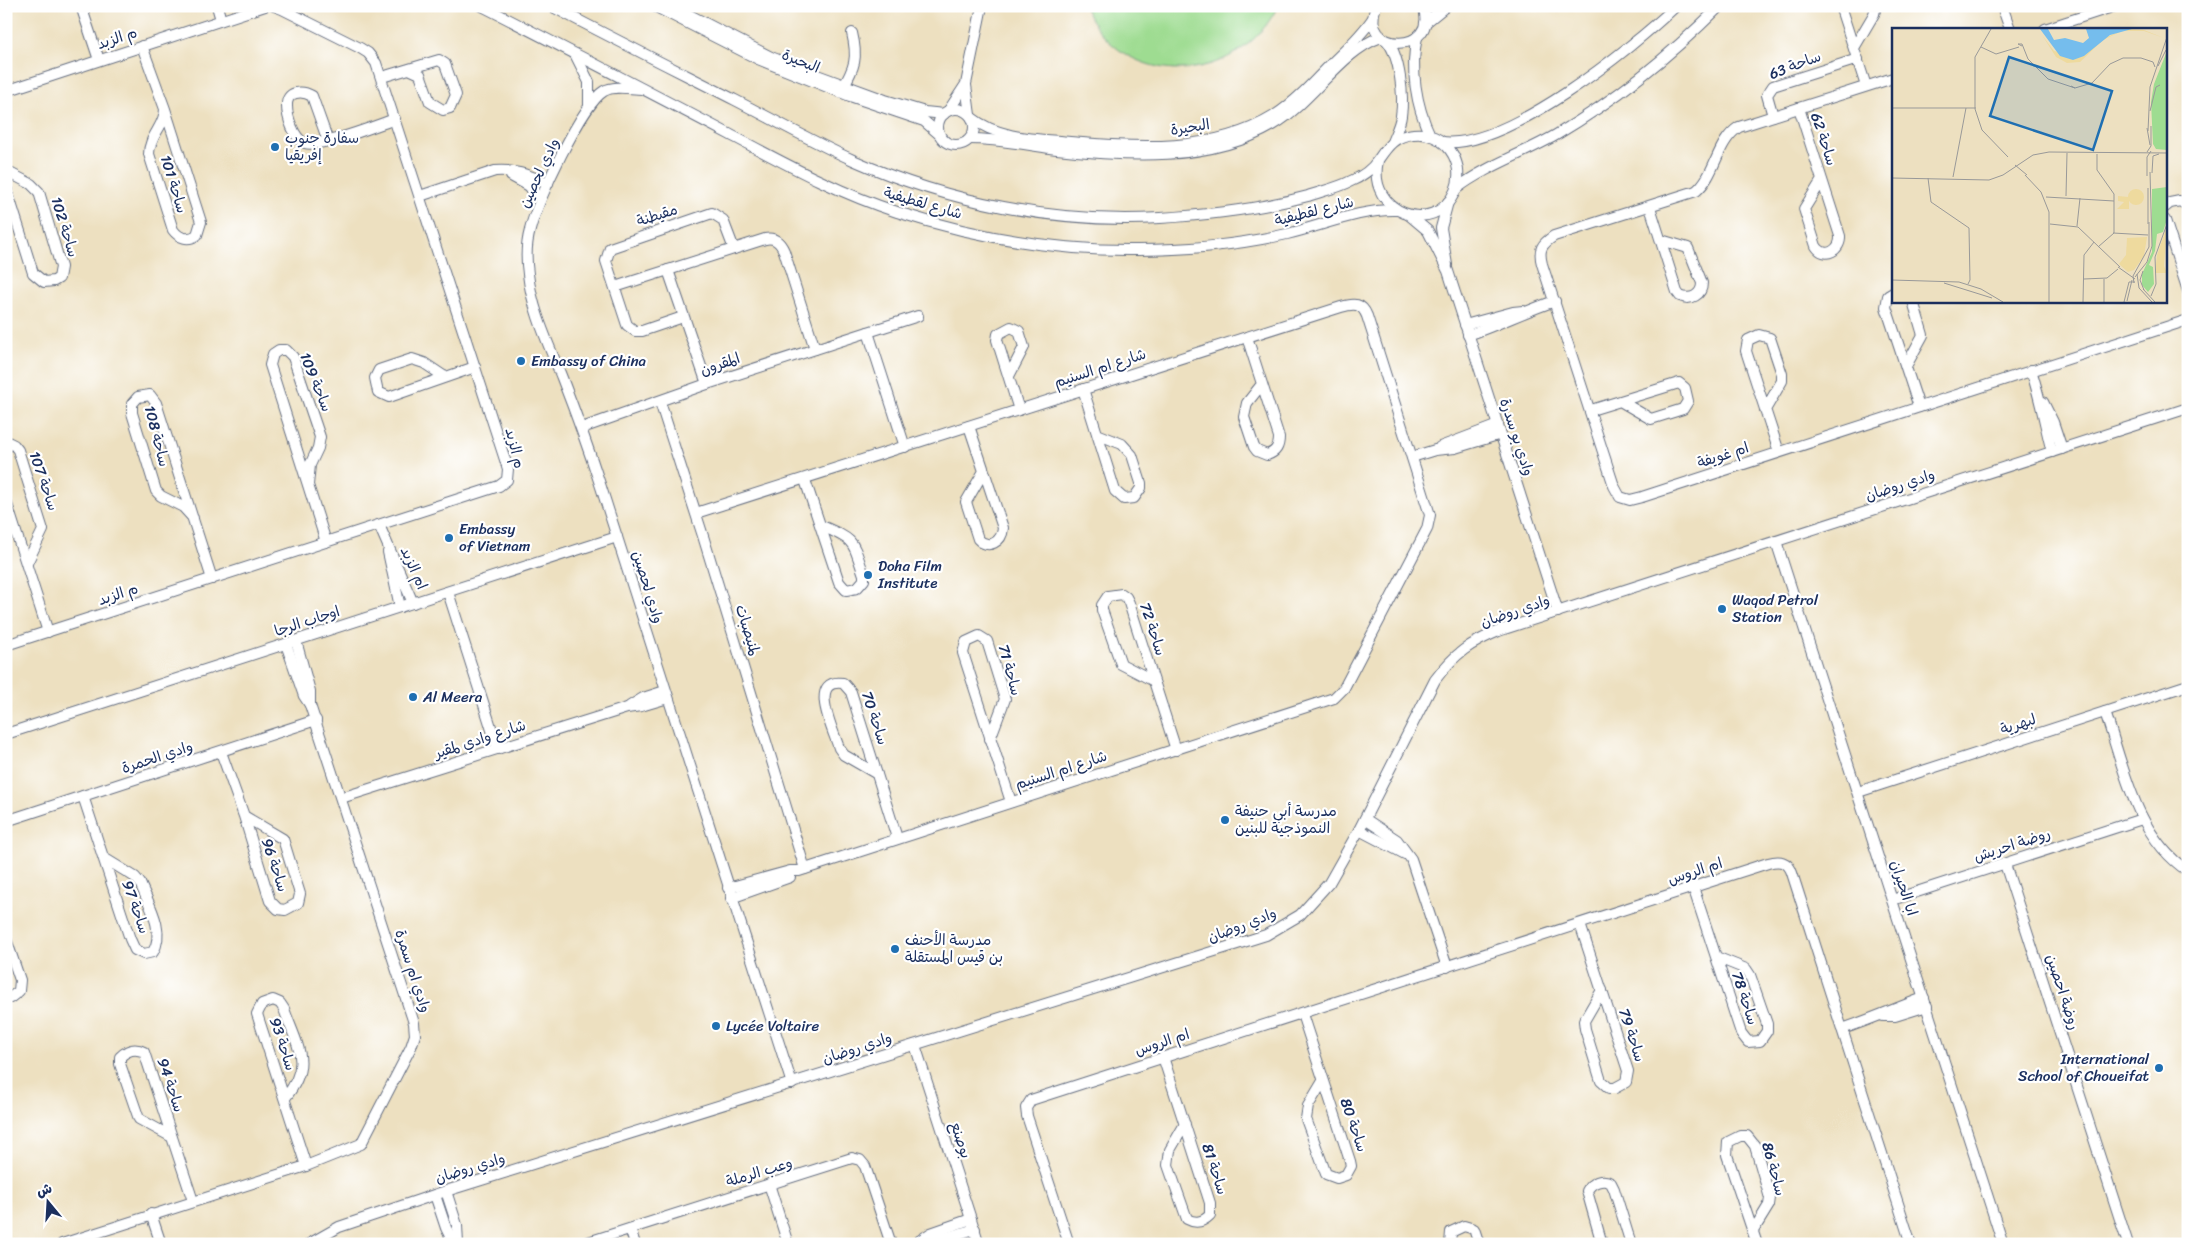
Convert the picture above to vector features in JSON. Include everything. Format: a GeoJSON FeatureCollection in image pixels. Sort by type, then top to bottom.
{"type":"FeatureCollection","features":[{"type":"Feature","properties":{"kind":"street"},"geometry":{"type":"LineString","coordinates":[[81,6],[99,60]]}},
{"type":"Feature","properties":{"kind":"street"},"geometry":{"type":"LineString","coordinates":[[217,6],[221,20]]}},
{"type":"Feature","properties":{"kind":"street","name":"م الزبد"},"geometry":{"type":"LineString","coordinates":[[6,91],[266,6]]}},
{"type":"Feature","properties":{"kind":"street","name":"م الزبد"},"geometry":{"type":"LineString","coordinates":[[6,645],[499,486],[507,480],[508,469],[376,63],[368,53],[274,6]]}},
{"type":"Feature","properties":{"kind":"street","name":"شارع لقطيفية"},"geometry":{"type":"LineString","coordinates":[[482,6],[810,176],[896,212],[952,228],[1008,240],[1095,249],[1180,248],[1248,241],[1307,229],[1376,210],[1396,210]]}},
{"type":"Feature","properties":{"kind":"street","name":"شارع لقطيفية"},"geometry":{"type":"LineString","coordinates":[[551,6],[850,159],[935,191],[993,205],[1066,216],[1098,218],[1158,218],[1213,214],[1282,202],[1340,186],[1364,174],[1378,161]]}},
{"type":"Feature","properties":{"kind":"street","name":"البحيرة"},"geometry":{"type":"LineString","coordinates":[[654,6],[842,88],[924,121],[939,134]]}},
{"type":"Feature","properties":{"kind":"street","name":"البحيرة"},"geometry":{"type":"LineString","coordinates":[[672,6],[716,33]]}},
{"type":"Feature","properties":{"kind":"street"},"geometry":{"type":"LineString","coordinates":[[966,84],[939,121],[939,134],[945,141],[953,145],[962,144],[970,138],[974,127],[966,84],[982,6]]}},
{"type":"Feature","properties":{"kind":"street"},"geometry":{"type":"LineString","coordinates":[[1376,6],[1373,18],[1374,25],[1394,51],[1397,63],[1401,116],[1392,142],[1378,161],[1376,175],[1378,189],[1385,201],[1396,210],[1409,215],[1426,215],[1441,208],[1448,202],[1456,189],[1472,178],[1551,138],[1622,92],[1672,52],[1720,6]]}},
{"type":"Feature","properties":{"kind":"street"},"geometry":{"type":"LineString","coordinates":[[1423,6],[1425,23]]}},
{"type":"Feature","properties":{"kind":"street"},"geometry":{"type":"LineString","coordinates":[[1430,135],[1420,112],[1417,94],[1414,62],[1417,37],[1425,23],[1446,6]]}},
{"type":"Feature","properties":{"kind":"street"},"geometry":{"type":"LineString","coordinates":[[1442,142],[1459,143],[1472,141],[1536,110],[1575,87],[1611,61],[1640,39],[1676,6]]}},
{"type":"Feature","properties":{"kind":"street"},"geometry":{"type":"LineString","coordinates":[[1840,6],[1866,86]]}},
{"type":"Feature","properties":{"kind":"street"},"geometry":{"type":"LineString","coordinates":[[1854,48],[1874,14],[1876,6]]}},
{"type":"Feature","properties":{"kind":"street"},"geometry":{"type":"LineString","coordinates":[[2002,6],[2010,28]]}},
{"type":"Feature","properties":{"kind":"street"},"geometry":{"type":"LineString","coordinates":[[2052,28],[2078,24],[2115,6]]}},
{"type":"Feature","properties":{"kind":"street","name":"البحيرة"},"geometry":{"type":"LineString","coordinates":[[1316,86],[1373,18]]}},
{"type":"Feature","properties":{"kind":"street"},"geometry":{"type":"LineString","coordinates":[[842,88],[856,62],[852,33]]}},
{"type":"Feature","properties":{"kind":"street"},"geometry":{"type":"LineString","coordinates":[[1384,39],[1402,44],[1417,37]]}},
{"type":"Feature","properties":{"kind":"street","name":"البحيرة"},"geometry":{"type":"LineString","coordinates":[[970,138],[1071,146],[1204,145],[1265,121],[1316,86],[1356,50],[1368,42],[1384,39]]}},
{"type":"Feature","properties":{"kind":"street","name":"ساحة 101"},"geometry":{"type":"LineString","coordinates":[[142,46],[166,109],[201,222],[197,235],[192,238],[183,238],[173,230],[149,154],[150,142],[164,119],[166,109]]}},
{"type":"Feature","properties":{"kind":"street","name":"وادي لحصين"},"geometry":{"type":"LineString","coordinates":[[574,53],[589,82],[589,105]]}},
{"type":"Feature","properties":{"kind":"street","name":"ساحة 63"},"geometry":{"type":"LineString","coordinates":[[1773,116],[1767,95],[1773,86],[1858,59]]}},
{"type":"Feature","properties":{"kind":"street"},"geometry":{"type":"LineString","coordinates":[[382,77],[439,60],[445,64],[456,95],[450,108],[443,110],[430,102],[420,74],[409,69]]}},
{"type":"Feature","properties":{"kind":"street"},"geometry":{"type":"LineString","coordinates":[[1397,63],[1414,62]]}},
{"type":"Feature","properties":{"kind":"street","name":"ام غويفة"},"geometry":{"type":"LineString","coordinates":[[1892,78],[1739,127],[1730,134],[1706,178],[1696,191],[1554,236],[1545,242],[1539,254],[1616,492],[1620,497],[1626,500],[1642,497],[2188,320]]}},
{"type":"Feature","properties":{"kind":"street","name":"البحيرة"},"geometry":{"type":"LineString","coordinates":[[842,88],[925,112],[946,112]]}},
{"type":"Feature","properties":{"kind":"street","name":"وادي لحصين"},"geometry":{"type":"LineString","coordinates":[[642,89],[607,89],[589,105],[540,199],[527,246],[528,276],[540,323],[582,428],[729,893],[792,1084]]}},
{"type":"Feature","properties":{"kind":"street"},"geometry":{"type":"LineString","coordinates":[[328,141],[312,96],[305,92],[297,92],[290,96],[286,109],[299,140],[312,144],[328,141],[395,119]]}},
{"type":"Feature","properties":{"kind":"street"},"geometry":{"type":"LineString","coordinates":[[1400,96],[1417,94]]}},
{"type":"Feature","properties":{"kind":"street","name":"ساحة 62"},"geometry":{"type":"LineString","coordinates":[[1798,108],[1822,180],[1840,236],[1839,247],[1828,253],[1819,250],[1816,246],[1804,209],[1822,180]]}},
{"type":"Feature","properties":{"kind":"street"},"geometry":{"type":"LineString","coordinates":[[946,112],[958,109],[971,117]]}},
{"type":"Feature","properties":{"kind":"street","name":"البحيرة"},"geometry":{"type":"LineString","coordinates":[[971,117],[983,126],[999,132],[1071,146]]}},
{"type":"Feature","properties":{"kind":"street"},"geometry":{"type":"LineString","coordinates":[[1392,142],[1414,133],[1430,135],[1442,142],[1452,153],[1458,167],[1456,189]]}},
{"type":"Feature","properties":{"kind":"street"},"geometry":{"type":"LineString","coordinates":[[420,196],[495,171],[512,170],[548,183]]}},
{"type":"Feature","properties":{"kind":"street","name":"ساحة 102"},"geometry":{"type":"LineString","coordinates":[[6,171],[31,184],[38,192],[62,267],[59,278],[54,282],[44,282],[34,273],[6,187]]}},
{"type":"Feature","properties":{"kind":"street"},"geometry":{"type":"LineString","coordinates":[[483,175],[504,174],[516,178],[529,186],[540,199]]}},
{"type":"Feature","properties":{"kind":"street"},"geometry":{"type":"LineString","coordinates":[[2166,206],[2170,203],[2180,201],[2188,206]]}},
{"type":"Feature","properties":{"kind":"street","name":"وادي بو سدرة"},"geometry":{"type":"LineString","coordinates":[[1448,202],[1441,228],[1448,271],[1558,612]]}},
{"type":"Feature","properties":{"kind":"street"},"geometry":{"type":"LineString","coordinates":[[1650,207],[1661,240],[1680,296],[1688,298],[1699,294],[1702,289],[1702,283],[1688,248],[1661,240]]}},
{"type":"Feature","properties":{"kind":"street","name":"مقيطنة"},"geometry":{"type":"LineString","coordinates":[[684,318],[642,331],[635,330],[626,321],[606,261],[606,255],[610,248],[707,214],[717,214],[723,220],[734,249]]}},
{"type":"Feature","properties":{"kind":"street","name":"وادي بو سدرة"},"geometry":{"type":"LineString","coordinates":[[1409,215],[1428,231],[1448,271]]}},
{"type":"Feature","properties":{"kind":"street"},"geometry":{"type":"LineString","coordinates":[[2166,223],[2185,272],[2188,291]]}},
{"type":"Feature","properties":{"kind":"street"},"geometry":{"type":"LineString","coordinates":[[614,287],[770,238],[780,243],[815,349]]}},
{"type":"Feature","properties":{"kind":"street"},"geometry":{"type":"LineString","coordinates":[[668,270],[707,384]]}},
{"type":"Feature","properties":{"kind":"street"},"geometry":{"type":"LineString","coordinates":[[1892,294],[1888,296],[1886,307],[1919,407]]}},
{"type":"Feature","properties":{"kind":"street"},"geometry":{"type":"LineString","coordinates":[[1467,330],[1513,312],[1527,311],[1555,301]]}},
{"type":"Feature","properties":{"kind":"street"},"geometry":{"type":"LineString","coordinates":[[1906,366],[1923,335],[1913,302]]}},
{"type":"Feature","properties":{"kind":"street","name":"شارع ام السنيم"},"geometry":{"type":"LineString","coordinates":[[696,514],[1351,304],[1363,308],[1430,509],[1430,521],[1344,688],[1339,694],[1328,700],[1176,750],[802,870],[790,871],[729,893]]}},
{"type":"Feature","properties":{"kind":"street","name":"المقرون"},"geometry":{"type":"LineString","coordinates":[[582,428],[707,384],[918,316]]}},
{"type":"Feature","properties":{"kind":"street"},"geometry":{"type":"LineString","coordinates":[[868,332],[905,447]]}},
{"type":"Feature","properties":{"kind":"street"},"geometry":{"type":"LineString","coordinates":[[1765,410],[1782,381],[1782,374],[1770,338],[1759,335],[1748,340],[1746,351],[1765,410],[1779,452]]}},
{"type":"Feature","properties":{"kind":"street"},"geometry":{"type":"LineString","coordinates":[[1246,337],[1262,384],[1279,437],[1279,445],[1276,450],[1266,454],[1257,451],[1254,447],[1244,417],[1247,403],[1262,384]]}},
{"type":"Feature","properties":{"kind":"street","name":"ساحة 109"},"geometry":{"type":"LineString","coordinates":[[308,486],[310,465],[319,443],[319,429],[293,357],[286,350],[279,350],[273,354],[270,365],[308,486],[326,542]]}},
{"type":"Feature","properties":{"kind":"street"},"geometry":{"type":"LineString","coordinates":[[445,377],[424,363],[412,359],[379,370],[375,383],[378,392],[389,397],[475,367]]}},
{"type":"Feature","properties":{"kind":"street"},"geometry":{"type":"LineString","coordinates":[[2032,370],[2040,397],[2053,422],[2057,450]]}},
{"type":"Feature","properties":{"kind":"street"},"geometry":{"type":"LineString","coordinates":[[1009,376],[1019,410]]}},
{"type":"Feature","properties":{"kind":"street"},"geometry":{"type":"LineString","coordinates":[[1591,410],[1620,401],[1679,383],[1685,388],[1688,401],[1683,409],[1651,419],[1620,401]]}},
{"type":"Feature","properties":{"kind":"street"},"geometry":{"type":"LineString","coordinates":[[1083,389],[1097,434],[1115,491],[1124,499],[1134,498],[1141,488],[1141,483],[1132,455],[1122,444],[1097,434]]}},
{"type":"Feature","properties":{"kind":"street","name":"ساحة 108"},"geometry":{"type":"LineString","coordinates":[[193,518],[183,506],[161,496],[156,491],[132,413],[132,404],[138,397],[146,394],[155,399],[193,518],[212,579]]}},
{"type":"Feature","properties":{"kind":"street","name":"لمنيصبات"},"geometry":{"type":"LineString","coordinates":[[660,402],[696,514],[802,870]]}},
{"type":"Feature","properties":{"kind":"street","name":"وادي روضان"},"geometry":{"type":"LineString","coordinates":[[309,1244],[339,1227],[446,1191],[1266,935],[1300,915],[1330,883],[1365,819],[1432,686],[1446,665],[1473,642],[1501,630],[2188,408]]}},
{"type":"Feature","properties":{"kind":"street"},"geometry":{"type":"LineString","coordinates":[[969,426],[984,471],[1002,528],[1002,536],[998,541],[988,544],[982,543],[978,539],[966,502],[984,471]]}},
{"type":"Feature","properties":{"kind":"street"},"geometry":{"type":"LineString","coordinates":[[1412,457],[1436,450],[1453,441],[1499,430]]}},
{"type":"Feature","properties":{"kind":"street","name":"ساحة 107"},"geometry":{"type":"LineString","coordinates":[[6,441],[14,445],[18,450],[43,530],[27,563]]}},
{"type":"Feature","properties":{"kind":"street"},"geometry":{"type":"LineString","coordinates":[[805,480],[822,526],[839,582],[846,590],[857,588],[864,580],[864,575],[854,543],[845,536],[822,526]]}},
{"type":"Feature","properties":{"kind":"street"},"geometry":{"type":"LineString","coordinates":[[6,501],[48,632]]}},
{"type":"Feature","properties":{"kind":"street","name":"ام الزبد"},"geometry":{"type":"LineString","coordinates":[[379,525],[413,603]]}},
{"type":"Feature","properties":{"kind":"street","name":"اوجاب الرجا"},"geometry":{"type":"LineString","coordinates":[[6,734],[617,537]]}},
{"type":"Feature","properties":{"kind":"street","name":"ابا الحيران"},"geometry":{"type":"LineString","coordinates":[[1776,541],[2003,1244]]}},
{"type":"Feature","properties":{"kind":"street","name":"ام الزبد"},"geometry":{"type":"LineString","coordinates":[[387,546],[388,559],[400,607]]}},
{"type":"Feature","properties":{"kind":"street"},"geometry":{"type":"LineString","coordinates":[[448,592],[498,749]]}},
{"type":"Feature","properties":{"kind":"street","name":"ساحة 72"},"geometry":{"type":"LineString","coordinates":[[1154,681],[1126,668],[1118,657],[1102,610],[1102,605],[1108,596],[1116,593],[1126,597],[1154,681],[1176,750]]}},
{"type":"Feature","properties":{"kind":"street","name":"ساحة 71"},"geometry":{"type":"LineString","coordinates":[[990,739],[1006,699],[990,645],[984,638],[979,636],[966,642],[962,653],[990,739],[1011,802]]}},
{"type":"Feature","properties":{"kind":"street","name":"وادي ام سمرة"},"geometry":{"type":"LineString","coordinates":[[62,1244],[74,1242],[151,1214],[306,1166],[361,1144],[415,1035],[414,1023],[316,720],[304,696],[291,642]]}},
{"type":"Feature","properties":{"kind":"street","name":"ساحة 70"},"geometry":{"type":"LineString","coordinates":[[877,774],[844,755],[839,748],[823,697],[825,688],[830,685],[843,683],[851,692],[877,774],[897,838]]}},
{"type":"Feature","properties":{"kind":"street","name":"لبهرية"},"geometry":{"type":"LineString","coordinates":[[1858,792],[2188,685]]}},
{"type":"Feature","properties":{"kind":"street","name":"شارع وادي لمقير"},"geometry":{"type":"LineString","coordinates":[[341,798],[627,708],[639,700],[667,695]]}},
{"type":"Feature","properties":{"kind":"street"},"geometry":{"type":"LineString","coordinates":[[2105,712],[2142,819],[2158,845],[2188,871]]}},
{"type":"Feature","properties":{"kind":"street","name":"وادي الحمرة"},"geometry":{"type":"LineString","coordinates":[[6,821],[316,720]]}},
{"type":"Feature","properties":{"kind":"street","name":"ساحة 96"},"geometry":{"type":"LineString","coordinates":[[221,752],[244,816],[270,901],[278,909],[291,908],[298,903],[300,894],[283,839],[244,816]]}},
{"type":"Feature","properties":{"kind":"street","name":"ساحة 97"},"geometry":{"type":"LineString","coordinates":[[83,796],[130,939],[135,950],[144,954],[153,952],[158,943],[158,929],[140,883],[135,877],[104,858]]}},
{"type":"Feature","properties":{"kind":"street"},"geometry":{"type":"LineString","coordinates":[[1365,819],[1397,840],[1408,856],[1414,867],[1447,967]]}},
{"type":"Feature","properties":{"kind":"street","name":"روضة احريش"},"geometry":{"type":"LineString","coordinates":[[1892,900],[2142,819]]}},
{"type":"Feature","properties":{"kind":"street"},"geometry":{"type":"LineString","coordinates":[[1359,830],[1408,856]]}},
{"type":"Feature","properties":{"kind":"street","name":"ام الروس"},"geometry":{"type":"LineString","coordinates":[[1068,1244],[1027,1116],[1028,1104],[1036,1098],[1776,861],[1787,864],[1792,873],[1911,1244]]}},
{"type":"Feature","properties":{"kind":"street","name":"روضة احصين"},"geometry":{"type":"LineString","coordinates":[[2005,864],[2128,1244]]}},
{"type":"Feature","properties":{"kind":"street","name":"ساحة 78"},"geometry":{"type":"LineString","coordinates":[[1694,888],[1716,957],[1741,1033],[1748,1042],[1760,1041],[1767,1031],[1766,1024],[1750,975],[1742,966],[1716,957]]}},
{"type":"Feature","properties":{"kind":"street","name":"ساحة 79"},"geometry":{"type":"LineString","coordinates":[[1580,924],[1602,990],[1628,1071],[1626,1082],[1615,1088],[1609,1088],[1602,1080],[1584,1029],[1584,1021],[1602,990]]}},
{"type":"Feature","properties":{"kind":"street"},"geometry":{"type":"LineString","coordinates":[[6,939],[20,980],[19,991],[10,998],[6,998]]}},
{"type":"Feature","properties":{"kind":"street","name":"ساحة 93"},"geometry":{"type":"LineString","coordinates":[[285,1098],[294,1087],[301,1070],[301,1056],[284,1009],[280,1002],[273,1000],[262,1004],[257,1014],[306,1166]]}},
{"type":"Feature","properties":{"kind":"street"},"geometry":{"type":"LineString","coordinates":[[1842,1029],[1882,1016],[1893,1008],[1925,1002]]}},
{"type":"Feature","properties":{"kind":"street","name":"ساحة 80"},"geometry":{"type":"LineString","coordinates":[[1302,1014],[1350,1160],[1350,1170],[1342,1177],[1337,1178],[1326,1174],[1306,1119],[1308,1106],[1323,1081]]}},
{"type":"Feature","properties":{"kind":"street","name":"بوصنع"},"geometry":{"type":"LineString","coordinates":[[915,1045],[980,1244]]}},
{"type":"Feature","properties":{"kind":"street","name":"ساحة 94"},"geometry":{"type":"LineString","coordinates":[[172,1137],[139,1119],[120,1064],[120,1057],[125,1052],[135,1049],[144,1052],[172,1137],[193,1201]]}},
{"type":"Feature","properties":{"kind":"street","name":"ساحة 81"},"geometry":{"type":"LineString","coordinates":[[1163,1057],[1185,1124],[1211,1209],[1210,1214],[1200,1222],[1192,1222],[1187,1219],[1168,1166],[1170,1150],[1185,1124]]}},
{"type":"Feature","properties":{"kind":"street","name":"ساحة 86"},"geometry":{"type":"LineString","coordinates":[[1753,1231],[1769,1205],[1770,1198],[1754,1146],[1746,1136],[1740,1136],[1728,1142],[1727,1155],[1757,1244]]}},
{"type":"Feature","properties":{"kind":"street","name":"وعب الرملة"},"geometry":{"type":"LineString","coordinates":[[582,1244],[852,1158],[860,1160],[865,1166],[891,1244]]}},
{"type":"Feature","properties":{"kind":"street"},"geometry":{"type":"LineString","coordinates":[[1602,1244],[1587,1191],[1595,1183],[1606,1181],[1611,1183],[1614,1189],[1631,1244]]}},
{"type":"Feature","properties":{"kind":"street"},"geometry":{"type":"LineString","coordinates":[[769,1184],[788,1244]]}},
{"type":"Feature","properties":{"kind":"street"},"geometry":{"type":"LineString","coordinates":[[446,1191],[458,1225],[458,1244]]}},
{"type":"Feature","properties":{"kind":"street"},"geometry":{"type":"LineString","coordinates":[[435,1195],[446,1228],[454,1244]]}},
{"type":"Feature","properties":{"kind":"street"},"geometry":{"type":"LineString","coordinates":[[151,1214],[161,1244]]}},
{"type":"Feature","properties":{"kind":"street"},"geometry":{"type":"LineString","coordinates":[[915,1243],[934,1241],[973,1224]]}},
{"type":"Feature","properties":{"kind":"street"},"geometry":{"type":"LineString","coordinates":[[1450,1244],[1451,1232],[1464,1226],[1474,1229],[1479,1244]]}},
{"type":"Feature","properties":{"kind":"street"},"geometry":{"type":"LineString","coordinates":[[630,1229],[635,1244]]}},
{"type":"Feature","properties":{"kind":"green space"},"geometry":{"type":"Polygon","coordinates":[[[1084,6],[1278,6],[1259,33],[1236,53],[1209,65],[1180,69],[1152,65],[1125,54],[1102,34],[1084,6]]]}},
{"type":"Feature","properties":{"kind":"place","name":"سفارة جنوب إفريقيا"},"geometry":{"type":"Point","coordinates":[275,147]}},
{"type":"Feature","properties":{"kind":"place","name":"Embassy of China"},"geometry":{"type":"Point","coordinates":[521,361]}},
{"type":"Feature","properties":{"kind":"place","name":"Embassy of Vietnam"},"geometry":{"type":"Point","coordinates":[449,538]}},
{"type":"Feature","properties":{"kind":"place","name":"Doha Film Institute"},"geometry":{"type":"Point","coordinates":[868,575]}},
{"type":"Feature","properties":{"kind":"place","name":"Waqod Petrol Station"},"geometry":{"type":"Point","coordinates":[1722,609]}},
{"type":"Feature","properties":{"kind":"place","name":"Al Meera"},"geometry":{"type":"Point","coordinates":[413,697]}},
{"type":"Feature","properties":{"kind":"place","name":"مدرسة أبي حنيفة النموذجية للبنين"},"geometry":{"type":"Point","coordinates":[1225,820]}},
{"type":"Feature","properties":{"kind":"place","name":"مدرسة الأحنف بن قيس المستقلة"},"geometry":{"type":"Point","coordinates":[895,949]}},
{"type":"Feature","properties":{"kind":"place","name":"Lycée Voltaire"},"geometry":{"type":"Point","coordinates":[716,1026]}},
{"type":"Feature","properties":{"kind":"place","name":"International School of Choueifat"},"geometry":{"type":"Point","coordinates":[2159,1068]}}]}
